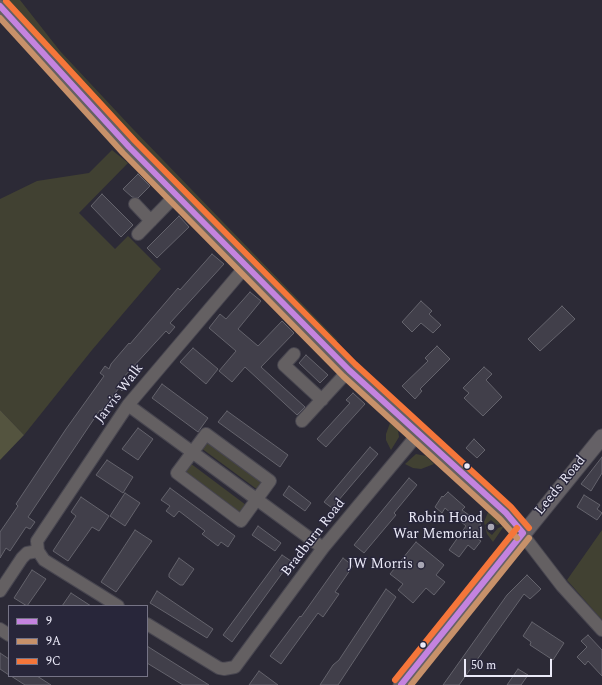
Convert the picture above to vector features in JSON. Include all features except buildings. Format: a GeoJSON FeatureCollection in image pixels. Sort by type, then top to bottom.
{"type":"FeatureCollection","features":[{"type":"Feature","properties":{"kind":"main road","name":"Leeds Road"},"geometry":{"type":"LineString","coordinates":[[400,685],[602,436]]}},
{"type":"Feature","properties":{"kind":"street"},"geometry":{"type":"LineString","coordinates":[[0,6],[176,196],[349,370],[506,513],[523,533],[562,586],[602,630]]}},
{"type":"Feature","properties":{"kind":"street"},"geometry":{"type":"LineString","coordinates":[[138,234],[176,196]]}},
{"type":"Feature","properties":{"kind":"street"},"geometry":{"type":"LineString","coordinates":[[135,204],[151,221]]}},
{"type":"Feature","properties":{"kind":"street","name":"Jarvis Walk"},"geometry":{"type":"LineString","coordinates":[[38,551],[36,546],[40,536],[128,405],[246,266]]}},
{"type":"Feature","properties":{"kind":"street"},"geometry":{"type":"LineString","coordinates":[[294,354],[284,365],[322,400]]}},
{"type":"Feature","properties":{"kind":"street"},"geometry":{"type":"LineString","coordinates":[[302,421],[349,370]]}},
{"type":"Feature","properties":{"kind":"street"},"geometry":{"type":"LineString","coordinates":[[128,405],[323,548]]}},
{"type":"Feature","properties":{"kind":"street"},"geometry":{"type":"LineString","coordinates":[[206,434],[270,481],[241,521],[177,473],[192,453],[206,434]]}},
{"type":"Feature","properties":{"kind":"street","name":"Bradburn Road"},"geometry":{"type":"LineString","coordinates":[[148,625],[220,668],[230,669],[239,664],[323,548],[418,434]]}},
{"type":"Feature","properties":{"kind":"street"},"geometry":{"type":"LineString","coordinates":[[0,591],[22,558],[27,553],[38,551],[44,560],[100,601],[114,605]]}},
{"type":"Feature","properties":{"kind":"green space"},"geometry":{"type":"Polygon","coordinates":[[[8,0],[20,0],[60,51],[132,128],[338,341],[333,342],[128,133],[8,0]]]}},
{"type":"Feature","properties":{"kind":"green space"},"geometry":{"type":"Polygon","coordinates":[[[112,150],[128,163],[79,213],[115,249],[128,236],[161,269],[92,350],[24,435],[0,410],[0,199],[37,181],[89,173],[112,150]]]}},
{"type":"Feature","properties":{"kind":"green space"},"geometry":{"type":"Polygon","coordinates":[[[0,410],[24,435],[0,460],[0,410]]]}},
{"type":"Feature","properties":{"kind":"green space"},"geometry":{"type":"Polygon","coordinates":[[[390,423],[398,430],[399,437],[391,450],[386,440],[386,434],[390,423]]]}},
{"type":"Feature","properties":{"kind":"green space"},"geometry":{"type":"Polygon","coordinates":[[[208,439],[265,481],[258,490],[201,448],[208,439]]]}},
{"type":"Feature","properties":{"kind":"green space"},"geometry":{"type":"Polygon","coordinates":[[[416,454],[426,456],[434,464],[421,469],[413,468],[405,464],[416,454]]]}},
{"type":"Feature","properties":{"kind":"green space"},"geometry":{"type":"Polygon","coordinates":[[[190,463],[246,505],[239,515],[182,473],[190,463]]]}},
{"type":"Feature","properties":{"kind":"green space"},"geometry":{"type":"Polygon","coordinates":[[[489,510],[504,523],[497,525],[491,520],[485,525],[487,531],[492,535],[498,528],[504,526],[493,542],[487,534],[484,522],[489,510]]]}},
{"type":"Feature","properties":{"kind":"green space"},"geometry":{"type":"Polygon","coordinates":[[[602,530],[602,620],[567,580],[602,530]]]}},
{"type":"Feature","properties":{"kind":"transit line","name":"9C"},"geometry":{"type":"LineString","coordinates":[[6,1],[135,141],[355,364],[511,507],[529,528]]}},
{"type":"Feature","properties":{"kind":"transit line","name":"9"},"geometry":{"type":"LineString","coordinates":[[0,6],[129,147],[349,370],[506,513],[523,533]]}},
{"type":"Feature","properties":{"kind":"transit line","name":"9A"},"geometry":{"type":"LineString","coordinates":[[0,18],[123,153],[343,376],[500,519],[517,538]]}},
{"type":"Feature","properties":{"kind":"transit line","name":"9C"},"geometry":{"type":"LineString","coordinates":[[395,680],[517,528]]}},
{"type":"Feature","properties":{"kind":"transit line","name":"9"},"geometry":{"type":"LineString","coordinates":[[401,685],[523,533]]}},
{"type":"Feature","properties":{"kind":"transit line","name":"9A"},"geometry":{"type":"LineString","coordinates":[[411,685],[529,538]]}},
{"type":"Feature","properties":{"kind":"place","name":"Robin Hood War Memorial"},"geometry":{"type":"Point","coordinates":[491,527]}},
{"type":"Feature","properties":{"kind":"place","name":"JW Morris"},"geometry":{"type":"Point","coordinates":[421,565]}}]}
